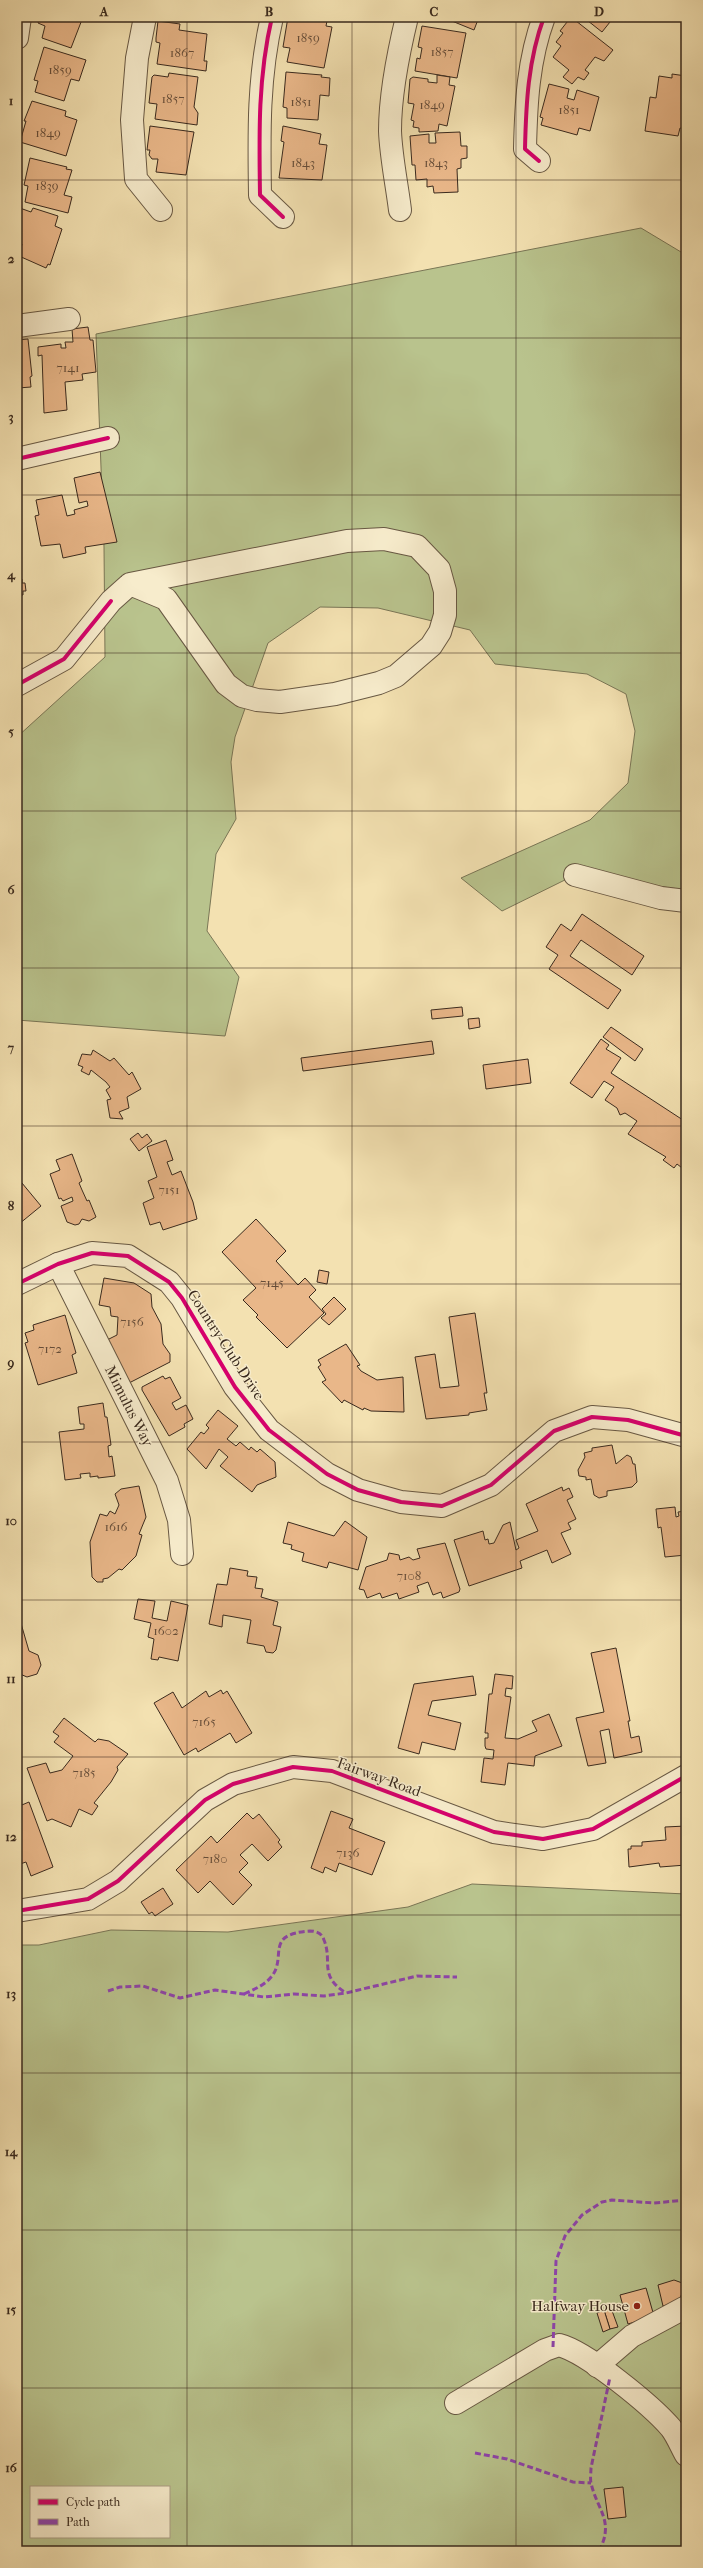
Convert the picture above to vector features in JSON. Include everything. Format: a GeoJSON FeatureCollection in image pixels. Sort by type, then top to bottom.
{"type":"FeatureCollection","features":[{"type":"Feature","properties":{"kind":"street"},"geometry":{"type":"LineString","coordinates":[[17,38],[20,17]]}},
{"type":"Feature","properties":{"kind":"street"},"geometry":{"type":"LineString","coordinates":[[145,17],[137,58],[132,120],[136,179],[161,210]]}},
{"type":"Feature","properties":{"kind":"street"},"geometry":{"type":"LineString","coordinates":[[272,17],[266,44],[259,104],[260,195],[283,217]]}},
{"type":"Feature","properties":{"kind":"street"},"geometry":{"type":"LineString","coordinates":[[400,210],[391,126],[397,59],[408,17]]}},
{"type":"Feature","properties":{"kind":"street"},"geometry":{"type":"LineString","coordinates":[[538,161],[525,149],[526,89],[536,39],[544,17]]}},
{"type":"Feature","properties":{"kind":"street"},"geometry":{"type":"LineString","coordinates":[[17,326],[69,319]]}},
{"type":"Feature","properties":{"kind":"street"},"geometry":{"type":"LineString","coordinates":[[17,459],[108,438]]}},
{"type":"Feature","properties":{"kind":"street"},"geometry":{"type":"LineString","coordinates":[[17,685],[64,659],[111,601],[130,584],[347,541],[384,539],[417,546],[439,569],[445,591],[445,615],[440,632],[432,646],[396,676],[379,683],[335,694],[280,702],[257,700],[242,696],[226,684],[166,599],[130,584]]}},
{"type":"Feature","properties":{"kind":"street"},"geometry":{"type":"LineString","coordinates":[[574,875],[661,898],[686,901]]}},
{"type":"Feature","properties":{"kind":"street","name":"Country Club Drive"},"geometry":{"type":"LineString","coordinates":[[17,1284],[58,1264],[92,1253],[128,1256],[169,1282],[182,1298],[235,1387],[270,1430],[327,1474],[358,1490],[401,1502],[442,1506],[492,1485],[554,1431],[592,1417],[628,1420],[686,1436]]}},
{"type":"Feature","properties":{"kind":"street","name":"Mimulus Way"},"geometry":{"type":"LineString","coordinates":[[58,1264],[167,1481],[179,1520],[182,1554]]}},
{"type":"Feature","properties":{"kind":"street","name":"Fairway Road"},"geometry":{"type":"LineString","coordinates":[[17,1911],[88,1899],[118,1882],[205,1800],[233,1784],[293,1767],[332,1770],[494,1832],[543,1839],[593,1829],[686,1776]]}},
{"type":"Feature","properties":{"kind":"street"},"geometry":{"type":"LineString","coordinates":[[597,2366],[632,2336],[684,2308]]}},
{"type":"Feature","properties":{"kind":"street"},"geometry":{"type":"LineString","coordinates":[[456,2403],[545,2350],[559,2345],[577,2353],[597,2366],[649,2406],[672,2430],[686,2455]]}},
{"type":"Feature","properties":{"kind":"green space"},"geometry":{"type":"Polygon","coordinates":[[[641,228],[686,255],[686,890],[575,875],[502,911],[461,878],[590,820],[628,783],[635,731],[626,694],[587,674],[495,664],[470,630],[378,608],[320,607],[268,643],[235,737],[231,762],[236,819],[216,854],[207,931],[239,977],[225,1036],[17,1020],[17,737],[105,657],[104,547],[96,334],[641,228]]]}},
{"type":"Feature","properties":{"kind":"green space"},"geometry":{"type":"Polygon","coordinates":[[[472,1884],[686,1894],[686,2551],[17,2551],[17,1945],[39,1945],[111,1930],[228,1932],[408,1907],[472,1884]]]}},
{"type":"Feature","properties":{"kind":"building"},"geometry":{"type":"Polygon","coordinates":[[[40,17],[83,17],[71,48],[42,38],[45,26],[38,23],[40,17]]]}},
{"type":"Feature","properties":{"kind":"building"},"geometry":{"type":"Polygon","coordinates":[[[288,17],[327,21],[326,26],[332,27],[324,68],[287,62],[290,48],[283,47],[288,17]]]}},
{"type":"Feature","properties":{"kind":"building"},"geometry":{"type":"Polygon","coordinates":[[[442,17],[479,17],[474,30],[442,17]]]}},
{"type":"Feature","properties":{"kind":"building"},"geometry":{"type":"Polygon","coordinates":[[[571,17],[613,50],[604,61],[595,57],[585,70],[589,73],[584,80],[578,77],[572,84],[563,77],[569,70],[553,57],[561,46],[556,42],[563,33],[560,31],[571,17]]]}},
{"type":"Feature","properties":{"kind":"building"},"geometry":{"type":"Polygon","coordinates":[[[583,17],[614,17],[602,32],[583,17]]]}},
{"type":"Feature","properties":{"kind":"building"},"geometry":{"type":"Polygon","coordinates":[[[158,21],[180,24],[179,30],[207,34],[204,61],[207,61],[206,71],[157,64],[160,43],[156,42],[158,21]]]}},
{"type":"Feature","properties":{"kind":"building"},"geometry":{"type":"Polygon","coordinates":[[[422,26],[466,33],[457,78],[415,71],[417,58],[420,59],[422,48],[418,47],[422,26]]]}},
{"type":"Feature","properties":{"kind":"building"},"geometry":{"type":"Polygon","coordinates":[[[44,47],[86,60],[79,81],[71,79],[64,101],[35,92],[38,81],[34,80],[44,47]]]}},
{"type":"Feature","properties":{"kind":"building"},"geometry":{"type":"Polygon","coordinates":[[[286,72],[322,75],[321,77],[330,78],[329,96],[320,95],[318,120],[287,118],[287,108],[283,107],[286,72]]]}},
{"type":"Feature","properties":{"kind":"building"},"geometry":{"type":"Polygon","coordinates":[[[169,73],[198,77],[194,107],[198,113],[197,125],[155,119],[157,104],[149,103],[152,77],[154,75],[168,77],[169,73]]]}},
{"type":"Feature","properties":{"kind":"building"},"geometry":{"type":"Polygon","coordinates":[[[672,74],[686,76],[686,129],[680,128],[678,136],[645,131],[650,97],[656,98],[659,76],[672,78],[672,74]]]}},
{"type":"Feature","properties":{"kind":"building"},"geometry":{"type":"Polygon","coordinates":[[[437,75],[450,77],[449,85],[455,86],[447,126],[439,124],[438,131],[419,132],[419,128],[413,127],[414,121],[411,120],[414,104],[408,103],[410,79],[413,77],[428,79],[428,82],[437,83],[437,75]]]}},
{"type":"Feature","properties":{"kind":"building"},"geometry":{"type":"Polygon","coordinates":[[[549,84],[569,89],[567,98],[574,100],[577,90],[599,97],[590,131],[579,128],[577,135],[541,125],[543,118],[540,117],[549,84]]]}},
{"type":"Feature","properties":{"kind":"building"},"geometry":{"type":"Polygon","coordinates":[[[32,101],[66,111],[65,116],[77,120],[66,156],[20,142],[26,121],[24,121],[32,101]]]}},
{"type":"Feature","properties":{"kind":"building"},"geometry":{"type":"Polygon","coordinates":[[[150,126],[194,132],[186,175],[156,172],[158,159],[152,159],[149,155],[150,150],[147,150],[150,126]]]}},
{"type":"Feature","properties":{"kind":"building"},"geometry":{"type":"Polygon","coordinates":[[[283,126],[321,134],[319,144],[327,145],[322,180],[279,178],[284,142],[281,141],[283,126]]]}},
{"type":"Feature","properties":{"kind":"building"},"geometry":{"type":"Polygon","coordinates":[[[460,132],[461,146],[467,146],[467,158],[461,159],[461,168],[457,169],[458,192],[434,193],[433,186],[427,187],[427,179],[416,180],[415,165],[412,165],[410,136],[429,134],[429,143],[436,143],[435,133],[460,132]]]}},
{"type":"Feature","properties":{"kind":"building"},"geometry":{"type":"Polygon","coordinates":[[[30,158],[67,167],[66,169],[72,170],[64,195],[72,197],[68,213],[25,202],[28,186],[24,185],[30,158]]]}},
{"type":"Feature","properties":{"kind":"building"},"geometry":{"type":"Polygon","coordinates":[[[17,207],[31,212],[33,208],[58,216],[55,226],[62,229],[50,265],[48,264],[46,268],[19,256],[22,244],[17,242],[17,207]]]}},
{"type":"Feature","properties":{"kind":"building"},"geometry":{"type":"Polygon","coordinates":[[[88,327],[90,340],[93,340],[96,372],[82,374],[83,380],[65,382],[67,410],[44,413],[42,355],[38,356],[38,347],[61,344],[61,348],[66,348],[65,342],[73,342],[72,329],[88,327]]]}},
{"type":"Feature","properties":{"kind":"building"},"geometry":{"type":"Polygon","coordinates":[[[28,339],[32,376],[30,377],[31,387],[18,388],[20,406],[17,406],[17,340],[28,339]]]}},
{"type":"Feature","properties":{"kind":"building"},"geometry":{"type":"Polygon","coordinates":[[[100,472],[117,542],[85,547],[86,553],[63,558],[60,544],[41,546],[35,516],[39,515],[36,500],[62,495],[67,516],[75,514],[74,510],[88,506],[87,501],[79,503],[74,478],[100,472]]]}},
{"type":"Feature","properties":{"kind":"building"},"geometry":{"type":"Polygon","coordinates":[[[17,579],[22,579],[22,583],[25,583],[26,591],[23,591],[23,595],[17,595],[17,579]]]}},
{"type":"Feature","properties":{"kind":"building"},"geometry":{"type":"Polygon","coordinates":[[[582,914],[644,956],[632,975],[581,940],[570,956],[621,990],[608,1009],[549,969],[558,955],[546,947],[561,924],[571,931],[582,914]]]}},
{"type":"Feature","properties":{"kind":"building"},"geometry":{"type":"Polygon","coordinates":[[[462,1007],[463,1016],[432,1019],[431,1010],[462,1007]]]}},
{"type":"Feature","properties":{"kind":"building"},"geometry":{"type":"Polygon","coordinates":[[[479,1018],[480,1027],[469,1029],[468,1019],[479,1018]]]}},
{"type":"Feature","properties":{"kind":"building"},"geometry":{"type":"Polygon","coordinates":[[[611,1027],[643,1049],[635,1061],[603,1037],[611,1027]]]}},
{"type":"Feature","properties":{"kind":"building"},"geometry":{"type":"Polygon","coordinates":[[[601,1039],[609,1045],[606,1049],[621,1058],[611,1073],[686,1122],[686,1171],[677,1164],[674,1168],[663,1160],[666,1157],[628,1134],[637,1121],[625,1113],[620,1115],[617,1108],[605,1100],[614,1087],[604,1081],[592,1098],[570,1083],[601,1039]]]}},
{"type":"Feature","properties":{"kind":"building"},"geometry":{"type":"Polygon","coordinates":[[[432,1041],[434,1054],[303,1071],[301,1058],[432,1041]]]}},
{"type":"Feature","properties":{"kind":"building"},"geometry":{"type":"Polygon","coordinates":[[[93,1050],[110,1061],[114,1058],[129,1075],[132,1072],[141,1089],[127,1097],[129,1108],[119,1112],[123,1119],[110,1118],[107,1100],[111,1099],[106,1090],[110,1087],[106,1082],[91,1070],[89,1075],[81,1071],[83,1067],[78,1065],[82,1054],[91,1055],[93,1050]]]}},
{"type":"Feature","properties":{"kind":"building"},"geometry":{"type":"Polygon","coordinates":[[[528,1059],[531,1083],[486,1089],[483,1065],[528,1059]]]}},
{"type":"Feature","properties":{"kind":"building"},"geometry":{"type":"Polygon","coordinates":[[[138,1133],[142,1138],[147,1134],[152,1141],[139,1151],[130,1139],[138,1133]]]}},
{"type":"Feature","properties":{"kind":"building"},"geometry":{"type":"Polygon","coordinates":[[[166,1140],[173,1160],[167,1162],[172,1175],[181,1171],[193,1202],[197,1219],[163,1230],[160,1222],[150,1225],[143,1203],[154,1198],[148,1181],[157,1177],[147,1147],[166,1140]]]}},
{"type":"Feature","properties":{"kind":"building"},"geometry":{"type":"Polygon","coordinates":[[[72,1154],[82,1181],[79,1183],[87,1201],[89,1200],[96,1217],[89,1221],[82,1219],[79,1224],[75,1225],[67,1222],[61,1206],[73,1201],[72,1197],[63,1201],[61,1198],[59,1199],[50,1174],[60,1170],[56,1160],[72,1154]]]}},
{"type":"Feature","properties":{"kind":"building"},"geometry":{"type":"Polygon","coordinates":[[[17,1177],[41,1206],[19,1224],[17,1221],[17,1177]]]}},
{"type":"Feature","properties":{"kind":"building"},"geometry":{"type":"Polygon","coordinates":[[[256,1219],[286,1251],[276,1261],[298,1285],[305,1278],[316,1290],[309,1297],[324,1313],[287,1348],[256,1317],[258,1315],[243,1300],[256,1288],[222,1252],[256,1219]]]}},
{"type":"Feature","properties":{"kind":"building"},"geometry":{"type":"Polygon","coordinates":[[[319,1270],[329,1272],[327,1284],[317,1282],[319,1270]]]}},
{"type":"Feature","properties":{"kind":"building"},"geometry":{"type":"Polygon","coordinates":[[[104,1278],[134,1283],[151,1294],[152,1307],[161,1324],[163,1344],[170,1354],[170,1362],[129,1383],[107,1340],[117,1335],[118,1317],[111,1316],[110,1307],[99,1305],[104,1278]]]}},
{"type":"Feature","properties":{"kind":"building"},"geometry":{"type":"Polygon","coordinates":[[[334,1297],[346,1309],[329,1325],[321,1318],[326,1314],[322,1309],[334,1297]]]}},
{"type":"Feature","properties":{"kind":"building"},"geometry":{"type":"Polygon","coordinates":[[[475,1313],[487,1393],[484,1393],[487,1410],[469,1413],[469,1415],[426,1419],[415,1357],[435,1354],[440,1388],[459,1386],[449,1317],[475,1313]]]}},
{"type":"Feature","properties":{"kind":"building"},"geometry":{"type":"Polygon","coordinates":[[[65,1315],[76,1353],[72,1355],[77,1373],[38,1385],[25,1343],[28,1342],[25,1333],[34,1330],[33,1325],[65,1315]]]}},
{"type":"Feature","properties":{"kind":"building"},"geometry":{"type":"Polygon","coordinates":[[[346,1344],[360,1365],[357,1366],[361,1371],[377,1380],[403,1377],[404,1412],[371,1411],[364,1408],[363,1410],[344,1400],[342,1403],[322,1382],[326,1380],[318,1367],[321,1365],[318,1360],[346,1344]]]}},
{"type":"Feature","properties":{"kind":"building"},"geometry":{"type":"Polygon","coordinates":[[[163,1376],[165,1379],[170,1377],[181,1398],[172,1403],[176,1410],[186,1405],[193,1419],[184,1424],[185,1427],[169,1436],[142,1390],[142,1387],[163,1376]]]}},
{"type":"Feature","properties":{"kind":"building"},"geometry":{"type":"Polygon","coordinates":[[[103,1403],[105,1417],[107,1417],[111,1445],[108,1446],[109,1457],[112,1456],[115,1476],[98,1478],[98,1476],[90,1477],[90,1473],[80,1474],[81,1478],[65,1480],[59,1432],[84,1429],[84,1424],[80,1424],[78,1407],[103,1403]]]}},
{"type":"Feature","properties":{"kind":"building"},"geometry":{"type":"Polygon","coordinates":[[[218,1410],[238,1426],[227,1439],[236,1446],[240,1442],[249,1450],[251,1447],[257,1452],[260,1449],[275,1462],[276,1477],[257,1485],[252,1492],[220,1466],[228,1457],[219,1449],[206,1469],[187,1449],[201,1432],[204,1434],[209,1428],[206,1425],[218,1410]]]}},
{"type":"Feature","properties":{"kind":"building"},"geometry":{"type":"Polygon","coordinates":[[[612,1445],[616,1464],[627,1455],[631,1457],[633,1464],[635,1464],[637,1482],[632,1487],[607,1491],[607,1496],[599,1498],[594,1495],[591,1479],[586,1480],[586,1477],[579,1476],[578,1470],[585,1457],[584,1453],[592,1451],[592,1448],[612,1445]]]}},
{"type":"Feature","properties":{"kind":"building"},"geometry":{"type":"Polygon","coordinates":[[[139,1486],[146,1517],[139,1534],[142,1535],[136,1556],[122,1570],[119,1569],[108,1578],[103,1579],[103,1582],[97,1582],[92,1577],[90,1542],[100,1514],[107,1516],[110,1511],[115,1514],[119,1505],[115,1494],[121,1489],[139,1486]]]}},
{"type":"Feature","properties":{"kind":"building"},"geometry":{"type":"Polygon","coordinates":[[[562,1487],[563,1491],[569,1488],[573,1497],[567,1500],[576,1519],[568,1523],[571,1529],[561,1533],[571,1554],[552,1563],[547,1550],[520,1561],[522,1568],[469,1586],[454,1540],[483,1531],[485,1540],[488,1539],[489,1544],[494,1543],[503,1525],[510,1522],[516,1550],[519,1548],[516,1540],[538,1531],[526,1504],[562,1487]]]}},
{"type":"Feature","properties":{"kind":"building"},"geometry":{"type":"Polygon","coordinates":[[[675,1507],[676,1517],[679,1516],[678,1512],[686,1511],[686,1555],[665,1557],[661,1527],[658,1528],[656,1509],[675,1507]]]}},
{"type":"Feature","properties":{"kind":"building"},"geometry":{"type":"Polygon","coordinates":[[[345,1521],[367,1537],[358,1570],[329,1562],[327,1568],[302,1561],[304,1553],[291,1549],[292,1545],[283,1543],[288,1522],[334,1536],[345,1521]]]}},
{"type":"Feature","properties":{"kind":"building"},"geometry":{"type":"Polygon","coordinates":[[[445,1543],[460,1589],[459,1592],[443,1598],[441,1592],[433,1595],[428,1582],[417,1586],[419,1592],[399,1599],[397,1593],[382,1598],[380,1593],[367,1598],[364,1590],[359,1589],[366,1567],[387,1560],[389,1553],[399,1555],[400,1560],[409,1557],[413,1560],[420,1558],[417,1549],[445,1543]]]}},
{"type":"Feature","properties":{"kind":"building"},"geometry":{"type":"Polygon","coordinates":[[[230,1568],[248,1571],[247,1576],[257,1577],[255,1588],[263,1589],[261,1597],[278,1602],[273,1625],[281,1627],[276,1650],[273,1653],[266,1652],[264,1646],[247,1643],[251,1620],[223,1615],[222,1627],[209,1624],[217,1584],[227,1585],[230,1568]]]}},
{"type":"Feature","properties":{"kind":"building"},"geometry":{"type":"Polygon","coordinates":[[[138,1599],[155,1601],[152,1618],[167,1621],[171,1601],[188,1605],[178,1661],[159,1657],[158,1660],[151,1659],[154,1639],[148,1637],[151,1623],[134,1619],[138,1599]]]}},
{"type":"Feature","properties":{"kind":"building"},"geometry":{"type":"Polygon","coordinates":[[[20,1620],[29,1651],[38,1655],[41,1665],[37,1674],[27,1677],[20,1674],[21,1678],[17,1680],[17,1621],[20,1620]]]}},
{"type":"Feature","properties":{"kind":"building"},"geometry":{"type":"Polygon","coordinates":[[[616,1648],[630,1721],[628,1721],[631,1738],[639,1736],[642,1752],[614,1758],[609,1729],[600,1731],[606,1763],[588,1766],[576,1718],[604,1712],[591,1653],[616,1648]]]}},
{"type":"Feature","properties":{"kind":"building"},"geometry":{"type":"Polygon","coordinates":[[[495,1674],[513,1676],[512,1689],[506,1688],[505,1696],[511,1697],[505,1738],[518,1739],[537,1731],[532,1721],[549,1714],[562,1746],[535,1756],[534,1766],[508,1763],[505,1785],[481,1782],[484,1758],[493,1759],[494,1750],[486,1749],[485,1746],[485,1738],[488,1738],[488,1733],[485,1733],[489,1694],[492,1694],[495,1674]]]}},
{"type":"Feature","properties":{"kind":"building"},"geometry":{"type":"Polygon","coordinates":[[[473,1676],[476,1695],[432,1701],[428,1715],[461,1723],[455,1750],[422,1742],[419,1754],[398,1748],[414,1684],[473,1676]]]}},
{"type":"Feature","properties":{"kind":"building"},"geometry":{"type":"Polygon","coordinates":[[[221,1690],[223,1694],[227,1691],[252,1733],[236,1743],[230,1733],[198,1752],[196,1748],[184,1755],[154,1703],[173,1692],[182,1708],[206,1691],[209,1697],[221,1690]]]}},
{"type":"Feature","properties":{"kind":"building"},"geometry":{"type":"Polygon","coordinates":[[[64,1718],[95,1742],[98,1739],[109,1741],[128,1754],[117,1767],[118,1770],[111,1782],[94,1803],[98,1806],[92,1815],[79,1809],[71,1827],[52,1819],[47,1821],[27,1768],[46,1763],[50,1773],[62,1770],[73,1756],[54,1742],[59,1736],[53,1732],[64,1718]]]}},
{"type":"Feature","properties":{"kind":"building"},"geometry":{"type":"Polygon","coordinates":[[[29,1802],[53,1867],[31,1876],[26,1862],[20,1864],[17,1855],[17,1807],[29,1802]]]}},
{"type":"Feature","properties":{"kind":"building"},"geometry":{"type":"Polygon","coordinates":[[[331,1811],[353,1819],[349,1828],[385,1842],[372,1875],[339,1863],[336,1872],[325,1867],[323,1873],[311,1868],[331,1811]]]}},
{"type":"Feature","properties":{"kind":"building"},"geometry":{"type":"Polygon","coordinates":[[[247,1813],[253,1819],[259,1814],[280,1840],[278,1842],[282,1847],[268,1861],[252,1844],[240,1855],[248,1863],[239,1872],[252,1885],[233,1905],[210,1881],[198,1893],[176,1870],[211,1836],[217,1843],[247,1813]]]}},
{"type":"Feature","properties":{"kind":"building"},"geometry":{"type":"Polygon","coordinates":[[[686,1826],[686,1865],[660,1867],[659,1863],[629,1867],[628,1849],[631,1849],[631,1846],[642,1846],[642,1842],[666,1840],[665,1827],[686,1826]]]}},
{"type":"Feature","properties":{"kind":"building"},"geometry":{"type":"Polygon","coordinates":[[[163,1888],[173,1904],[155,1916],[152,1912],[149,1914],[141,1902],[163,1888]]]}},
{"type":"Feature","properties":{"kind":"building"},"geometry":{"type":"Polygon","coordinates":[[[674,2280],[685,2284],[679,2302],[663,2306],[658,2285],[674,2280]]]}},
{"type":"Feature","properties":{"kind":"building","name":"Halfway House"},"geometry":{"type":"Polygon","coordinates":[[[646,2288],[654,2316],[628,2324],[620,2295],[646,2288]]]}},
{"type":"Feature","properties":{"kind":"building"},"geometry":{"type":"Polygon","coordinates":[[[611,2308],[618,2327],[610,2329],[604,2310],[611,2308]]]}},
{"type":"Feature","properties":{"kind":"building"},"geometry":{"type":"Polygon","coordinates":[[[604,2310],[610,2329],[603,2332],[597,2313],[604,2310]]]}},
{"type":"Feature","properties":{"kind":"building"},"geometry":{"type":"Polygon","coordinates":[[[623,2487],[626,2517],[608,2519],[604,2489],[623,2487]]]}},
{"type":"Feature","properties":{"kind":"marked path"},"geometry":{"type":"LineString","coordinates":[[244,1994],[263,1984],[272,1976],[278,1961],[279,1947],[287,1936],[310,1931],[314,1931],[322,1936],[326,1948],[329,1974],[337,1986],[346,1993]]}},
{"type":"Feature","properties":{"kind":"marked path"},"geometry":{"type":"LineString","coordinates":[[108,1991],[120,1987],[143,1986],[180,1998],[215,1990],[264,1997],[294,1994],[324,1996],[346,1993],[417,1976],[457,1977]]}},
{"type":"Feature","properties":{"kind":"marked path"},"geometry":{"type":"LineString","coordinates":[[553,2347],[556,2261],[565,2236],[582,2215],[602,2202],[612,2200],[654,2203],[686,2200]]}},
{"type":"Feature","properties":{"kind":"marked path"},"geometry":{"type":"LineString","coordinates":[[599,2551],[605,2532],[605,2523],[591,2483],[591,2468],[610,2377]]}},
{"type":"Feature","properties":{"kind":"marked path"},"geometry":{"type":"LineString","coordinates":[[475,2453],[507,2459],[573,2482],[591,2483]]}},
{"type":"Feature","properties":{"kind":"cycle path"},"geometry":{"type":"LineString","coordinates":[[272,17],[267,39],[260,105],[260,195],[283,217]]}},
{"type":"Feature","properties":{"kind":"cycle path"},"geometry":{"type":"LineString","coordinates":[[539,161],[525,149],[525,132],[531,66],[534,49],[544,17]]}},
{"type":"Feature","properties":{"kind":"cycle path"},"geometry":{"type":"LineString","coordinates":[[17,459],[108,438]]}},
{"type":"Feature","properties":{"kind":"cycle path"},"geometry":{"type":"LineString","coordinates":[[17,685],[64,659],[111,601]]}},
{"type":"Feature","properties":{"kind":"cycle path"},"geometry":{"type":"LineString","coordinates":[[17,1284],[58,1264],[92,1253],[128,1256],[169,1282],[182,1298],[235,1387],[269,1430],[327,1474],[358,1490],[401,1502],[442,1506],[491,1485],[554,1431],[592,1417],[628,1420],[686,1436]]}},
{"type":"Feature","properties":{"kind":"cycle path"},"geometry":{"type":"LineString","coordinates":[[17,1911],[88,1899],[118,1881],[205,1800],[233,1784],[293,1767],[332,1771],[494,1832],[543,1839],[593,1829],[686,1776]]}},
{"type":"Feature","properties":{"kind":"place","name":"Halfway House"},"geometry":{"type":"Point","coordinates":[637,2306]}}]}
